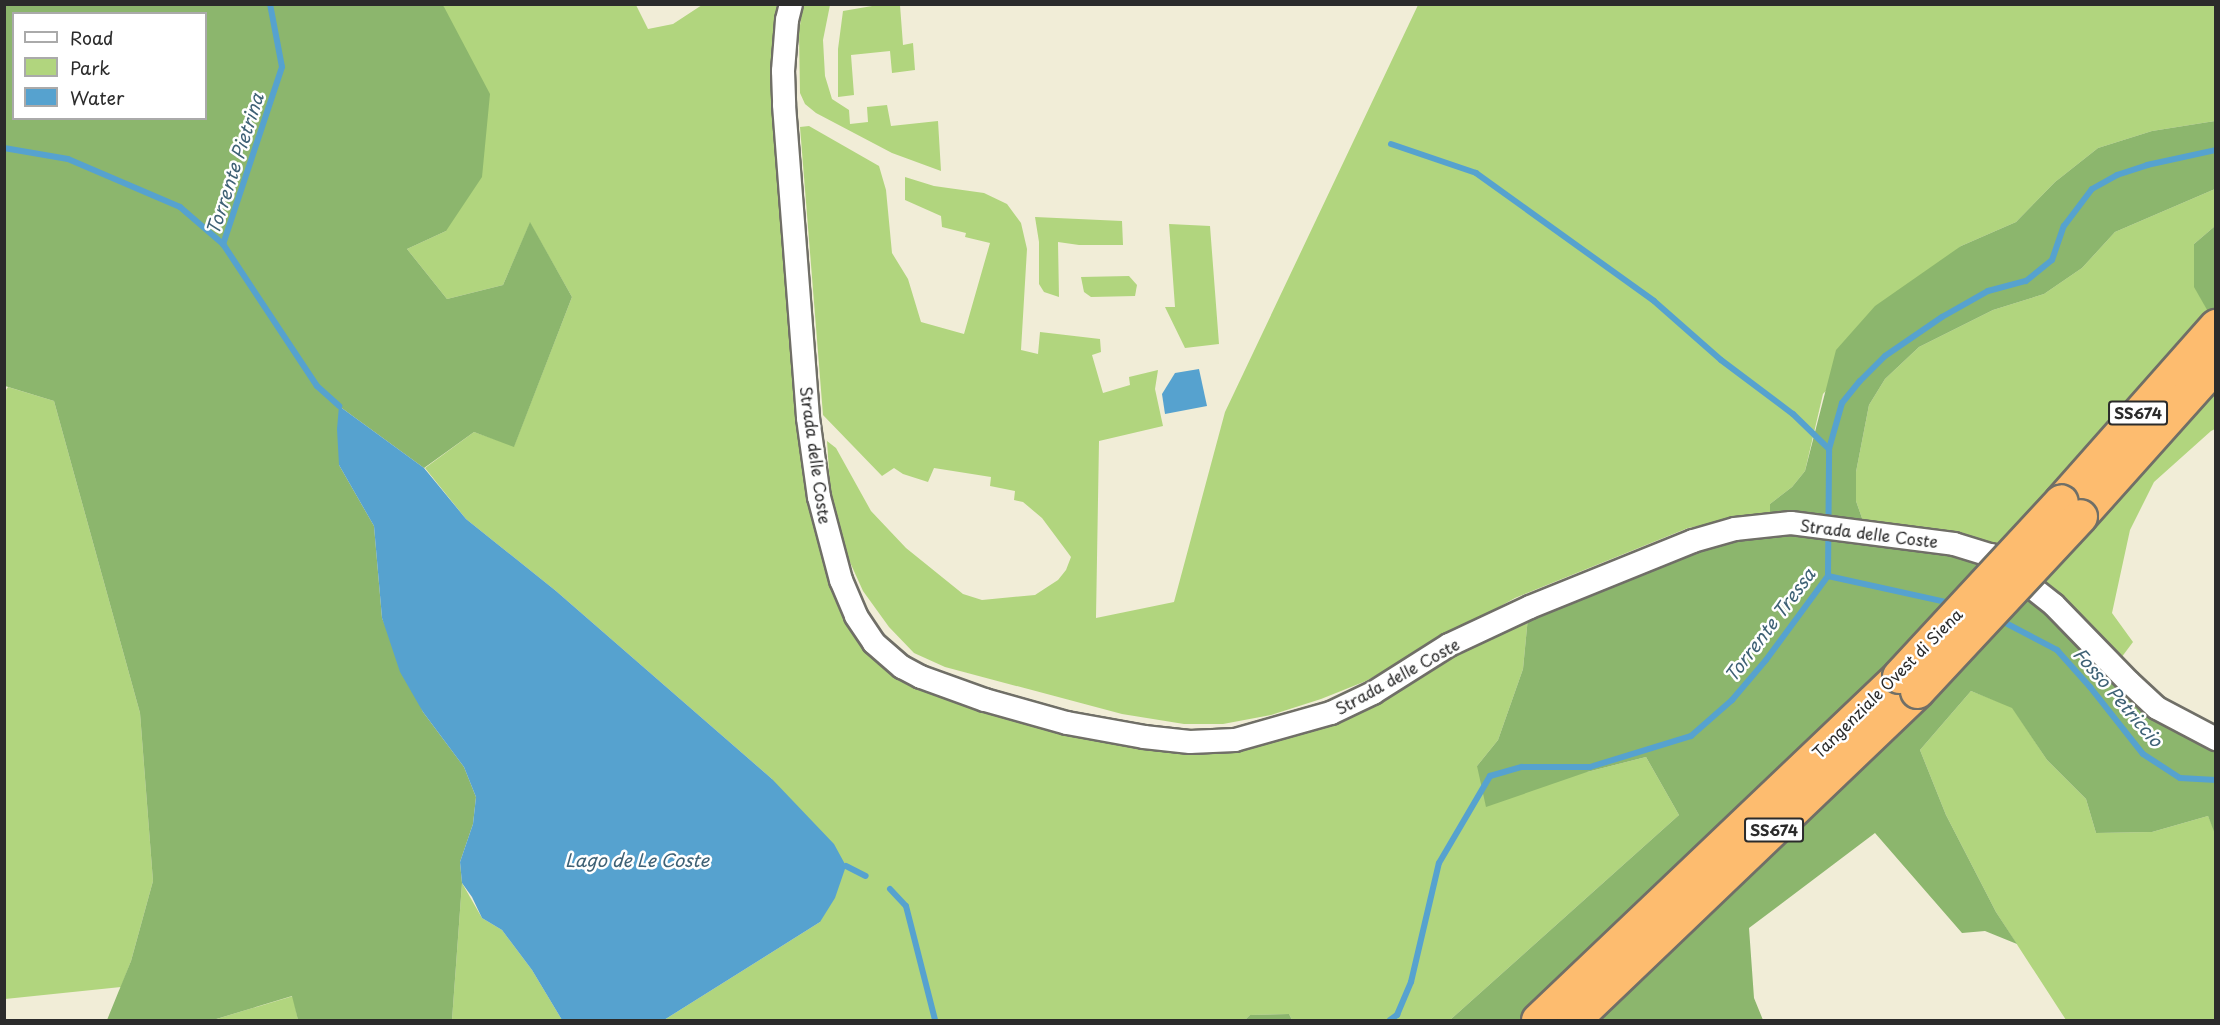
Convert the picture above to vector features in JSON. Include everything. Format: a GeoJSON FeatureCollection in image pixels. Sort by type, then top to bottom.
{"type":"FeatureCollection","features":[{"type":"Feature","properties":{"kind":"highway","name":"Tangenziale Ovest di Siena"},"geometry":{"type":"LineString","coordinates":[[2070,509],[2216,326]]}},
{"type":"Feature","properties":{"kind":"highway","name":"Tangenziale Ovest di Siena"},"geometry":{"type":"LineString","coordinates":[[1573,1020],[1621,959],[1899,675],[2216,364]]}},
{"type":"Feature","properties":{"kind":"highway","name":"Tangenziale Ovest di Siena"},"geometry":{"type":"LineString","coordinates":[[1538,1020],[1621,959]]}},
{"type":"Feature","properties":{"kind":"street","name":"Strada delle Coste"},"geometry":{"type":"LineString","coordinates":[[791,4],[787,20],[783,70],[784,105],[808,418],[819,497],[841,580],[856,616],[874,643],[902,667],[921,677],[985,700],[1067,723],[1144,737],[1190,742],[1235,740],[1331,713],[1373,693],[1449,645],[1530,607],[1693,541],[1735,529],[1791,523],[1954,544],[1991,555],[2054,605],[2157,708],[2216,739]]}},
{"type":"Feature","properties":{"kind":"green space"},"geometry":{"type":"Polygon","coordinates":[[[5,5],[443,5],[490,94],[482,177],[446,231],[407,249],[447,299],[503,285],[530,222],[572,297],[514,447],[474,432],[424,468],[339,406],[339,465],[374,526],[382,618],[423,712],[464,767],[476,797],[473,824],[460,862],[462,883],[452,1020],[298,1020],[292,996],[213,1020],[107,1020],[131,961],[153,881],[140,713],[54,401],[5,386],[5,5]]]}},
{"type":"Feature","properties":{"kind":"green space"},"geometry":{"type":"Polygon","coordinates":[[[443,5],[636,5],[648,29],[673,24],[702,5],[782,5],[773,68],[773,120],[818,534],[901,673],[1215,748],[1390,692],[1528,617],[1523,669],[1498,740],[1477,766],[1587,772],[1646,757],[1679,815],[1450,1020],[1292,1020],[1289,1014],[1250,1015],[1245,1020],[664,1020],[820,922],[772,779],[556,591],[466,519],[425,468],[474,432],[514,446],[572,297],[530,223],[503,285],[447,299],[407,249],[446,231],[445,12],[443,5]]]}},
{"type":"Feature","properties":{"kind":"green space"},"geometry":{"type":"Polygon","coordinates":[[[803,5],[830,5],[823,40],[825,76],[832,99],[849,110],[850,124],[868,122],[867,107],[887,105],[891,126],[938,121],[941,171],[892,153],[816,113],[805,104],[800,93],[799,32],[803,5]]]}},
{"type":"Feature","properties":{"kind":"green space"},"geometry":{"type":"Polygon","coordinates":[[[878,5],[900,5],[903,45],[913,43],[915,70],[892,73],[890,51],[851,55],[854,95],[838,97],[838,49],[843,11],[878,5]]]}},
{"type":"Feature","properties":{"kind":"green space"},"geometry":{"type":"Polygon","coordinates":[[[1418,5],[2215,5],[2215,121],[2152,131],[2098,148],[2055,182],[2016,222],[1961,246],[1823,394],[1805,471],[1792,487],[1770,504],[1770,512],[1688,528],[1515,598],[1366,681],[1271,715],[1223,724],[1184,724],[1122,714],[945,667],[914,653],[889,627],[863,591],[849,560],[831,501],[827,441],[836,448],[871,511],[906,548],[963,594],[982,600],[1035,595],[1058,580],[1066,570],[1071,557],[1042,518],[1023,502],[1014,500],[1015,491],[990,486],[991,477],[934,468],[928,482],[903,474],[894,468],[882,476],[823,415],[800,127],[809,126],[879,166],[886,190],[892,253],[908,279],[921,322],[964,334],[990,243],[965,237],[966,233],[942,227],[941,216],[905,200],[905,177],[934,186],[984,193],[1007,204],[1021,223],[1027,249],[1021,350],[1038,354],[1040,332],[1100,339],[1101,352],[1092,355],[1103,393],[1130,385],[1129,377],[1158,370],[1155,389],[1163,426],[1099,441],[1096,618],[1174,602],[1225,412],[1418,5]]]}},
{"type":"Feature","properties":{"kind":"green space"},"geometry":{"type":"Polygon","coordinates":[[[2215,121],[2215,189],[2115,232],[2082,268],[2044,294],[1993,310],[1919,347],[1885,379],[1869,405],[1856,472],[1856,501],[1863,521],[1770,512],[1770,504],[1792,487],[1805,471],[1836,350],[1875,306],[1961,246],[2016,222],[2055,182],[2098,148],[2152,131],[2215,121]]]}},
{"type":"Feature","properties":{"kind":"green space"},"geometry":{"type":"Polygon","coordinates":[[[2215,189],[2215,226],[2194,244],[2210,315],[1998,552],[1863,521],[1856,501],[1856,472],[1869,405],[1885,379],[1919,347],[1993,310],[2044,294],[2082,268],[2115,232],[2215,189]]]}},
{"type":"Feature","properties":{"kind":"green space"},"geometry":{"type":"Polygon","coordinates":[[[1035,217],[1122,221],[1123,245],[1079,245],[1058,242],[1059,297],[1044,292],[1039,284],[1039,242],[1035,217]]]}},
{"type":"Feature","properties":{"kind":"green space"},"geometry":{"type":"Polygon","coordinates":[[[1169,224],[1210,226],[1219,344],[1185,348],[1165,307],[1175,307],[1169,224]]]}},
{"type":"Feature","properties":{"kind":"green space"},"geometry":{"type":"Polygon","coordinates":[[[2215,226],[2215,309],[2210,315],[2194,287],[2194,244],[2215,226]]]}},
{"type":"Feature","properties":{"kind":"green space"},"geometry":{"type":"Polygon","coordinates":[[[1129,276],[1137,285],[1135,296],[1091,297],[1084,292],[1081,277],[1129,276]]]}},
{"type":"Feature","properties":{"kind":"green space"},"geometry":{"type":"Polygon","coordinates":[[[2215,386],[2215,429],[2154,482],[2130,530],[2112,613],[2133,642],[2121,658],[2091,624],[2041,581],[2215,386]]]}},
{"type":"Feature","properties":{"kind":"green space"},"geometry":{"type":"Polygon","coordinates":[[[8,387],[54,401],[140,713],[153,881],[131,961],[121,987],[5,999],[4,393],[8,387]]]}},
{"type":"Feature","properties":{"kind":"green space"},"geometry":{"type":"Polygon","coordinates":[[[1772,532],[1951,553],[1987,564],[1668,884],[1520,1020],[1450,1020],[1679,815],[1646,757],[1587,772],[1486,807],[1477,766],[1498,740],[1523,669],[1528,617],[1695,547],[1772,532]]]}},
{"type":"Feature","properties":{"kind":"green space"},"geometry":{"type":"Polygon","coordinates":[[[2027,596],[2215,750],[2215,834],[2208,816],[2152,832],[2096,833],[2086,799],[2047,760],[2012,708],[1971,691],[1920,750],[1946,815],[1996,912],[2017,944],[1985,931],[1962,933],[1875,833],[1749,928],[1754,998],[1763,1020],[1596,1020],[1898,730],[2027,596]]]}},
{"type":"Feature","properties":{"kind":"green space"},"geometry":{"type":"Polygon","coordinates":[[[1971,691],[2012,707],[2047,760],[2086,799],[2096,833],[2152,832],[2208,816],[2216,834],[2215,1020],[2066,1020],[1996,912],[1946,815],[1920,750],[1971,691]]]}},
{"type":"Feature","properties":{"kind":"green space"},"geometry":{"type":"Polygon","coordinates":[[[462,883],[482,918],[502,930],[532,970],[562,1020],[452,1020],[462,883]]]}},
{"type":"Feature","properties":{"kind":"green space"},"geometry":{"type":"Polygon","coordinates":[[[293,996],[298,1020],[213,1020],[293,996]]]}},
{"type":"Feature","properties":{"kind":"green space"},"geometry":{"type":"Polygon","coordinates":[[[1289,1014],[1292,1020],[1245,1020],[1250,1015],[1289,1014]]]}},
{"type":"Feature","properties":{"kind":"water"},"geometry":{"type":"Polygon","coordinates":[[[1199,369],[1207,406],[1165,414],[1162,394],[1175,373],[1199,369]]]}},
{"type":"Feature","properties":{"kind":"water","name":"Lago de Le Coste"},"geometry":{"type":"Polygon","coordinates":[[[339,406],[424,468],[466,519],[556,591],[772,779],[834,844],[846,866],[835,898],[820,922],[664,1020],[562,1020],[532,970],[502,930],[482,918],[462,883],[460,862],[473,824],[476,797],[464,767],[423,712],[400,672],[382,618],[374,526],[339,465],[337,429],[339,406]]]}},
{"type":"Feature","properties":{"kind":"waterway","name":"Torrente Pietrina"},"geometry":{"type":"LineString","coordinates":[[270,4],[282,67],[223,244],[317,386],[339,406]]}},
{"type":"Feature","properties":{"kind":"waterway"},"geometry":{"type":"LineString","coordinates":[[1391,144],[1476,173],[1654,301],[1721,360],[1793,414],[1829,449]]}},
{"type":"Feature","properties":{"kind":"waterway"},"geometry":{"type":"LineString","coordinates":[[4,148],[68,159],[180,207],[223,244]]}},
{"type":"Feature","properties":{"kind":"waterway","name":"Torrente Tressa"},"geometry":{"type":"LineString","coordinates":[[1390,1020],[1397,1015],[1411,982],[1439,863],[1490,776],[1522,767],[1590,767],[1691,736],[1732,700],[1766,660],[1828,576],[1829,449],[1842,403],[1860,381],[1885,356],[1942,317],[1988,291],[2026,281],[2052,260],[2064,226],[2092,189],[2117,175],[2147,165],[2216,150]]}},
{"type":"Feature","properties":{"kind":"waterway","name":"Fosso Petriccio"},"geometry":{"type":"LineString","coordinates":[[1828,576],[1951,603]]}},
{"type":"Feature","properties":{"kind":"waterway","name":"Fosso Petriccio"},"geometry":{"type":"LineString","coordinates":[[1998,619],[2057,650],[2090,687],[2143,754],[2180,778],[2216,780]]}},
{"type":"Feature","properties":{"kind":"waterway"},"geometry":{"type":"LineString","coordinates":[[846,866],[866,876]]}},
{"type":"Feature","properties":{"kind":"waterway"},"geometry":{"type":"LineString","coordinates":[[890,889],[906,906],[935,1020]]}}]}
